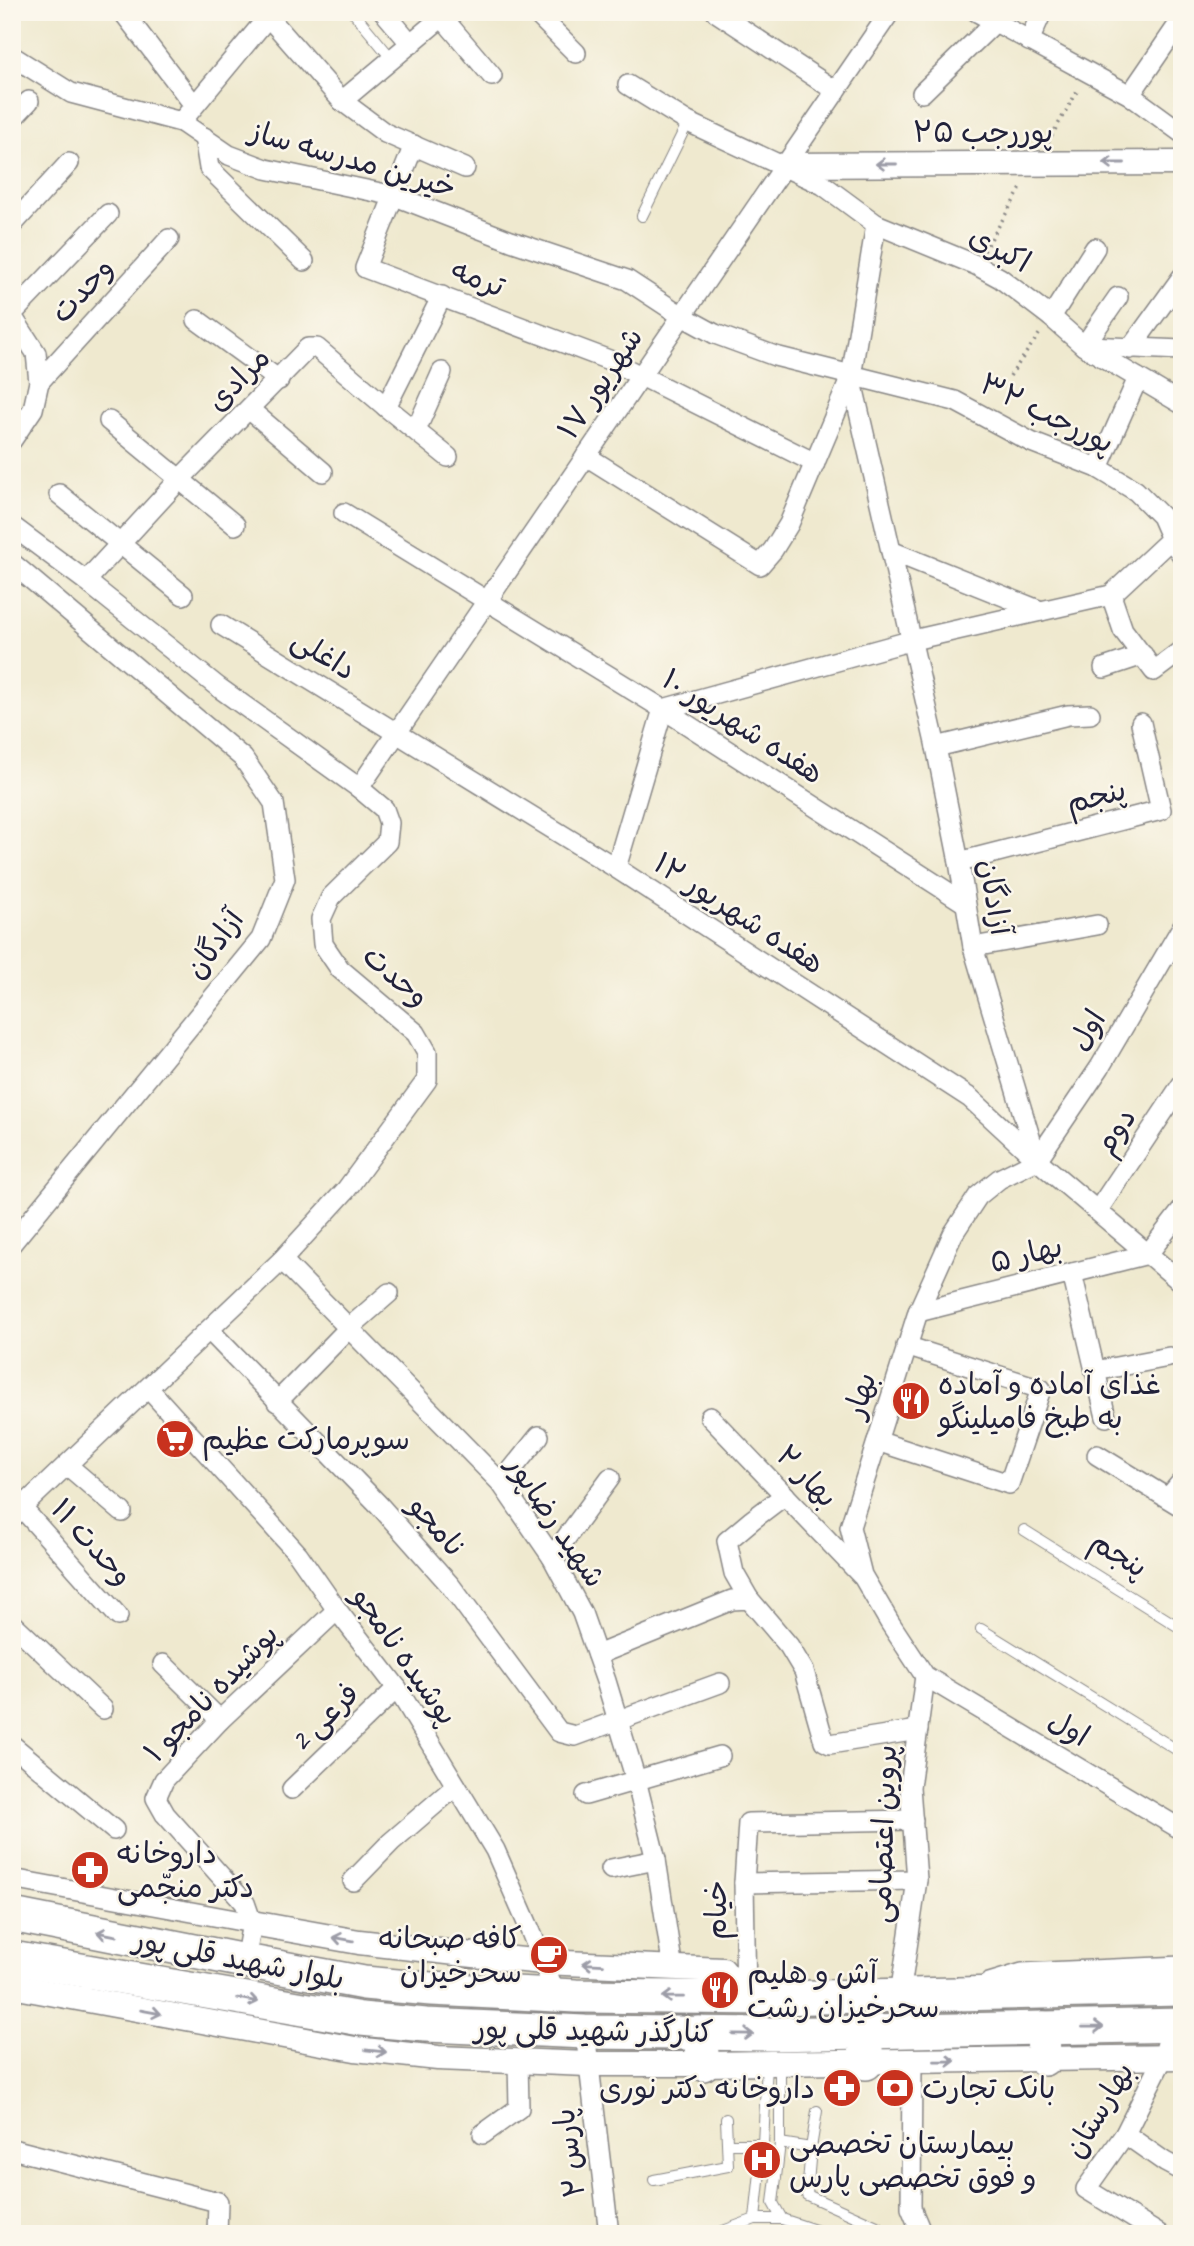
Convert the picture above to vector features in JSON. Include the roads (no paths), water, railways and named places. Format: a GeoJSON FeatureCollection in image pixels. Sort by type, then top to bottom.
{"type":"FeatureCollection","features":[{"type":"Feature","properties":{"kind":"highway","name":"بلوار شهید قلی پور"},"geometry":{"type":"LineString","coordinates":[[12,1915],[364,1983],[431,1989],[556,1995],[746,1998],[1182,1989]]}},
{"type":"Feature","properties":{"kind":"highway","name":"بلوار شهید قلی پور"},"geometry":{"type":"LineString","coordinates":[[12,1958],[107,1989],[426,2025],[587,2048],[866,2048],[1044,2043],[1177,2025]]}},
{"type":"Feature","properties":{"kind":"highway"},"geometry":{"type":"LineString","coordinates":[[361,2019],[364,1983]]}},
{"type":"Feature","properties":{"kind":"street"},"geometry":{"type":"LineString","coordinates":[[123,12],[194,105]]}},
{"type":"Feature","properties":{"kind":"street"},"geometry":{"type":"LineString","coordinates":[[384,12],[411,44]]}},
{"type":"Feature","properties":{"kind":"street"},"geometry":{"type":"LineString","coordinates":[[535,12],[576,53]]}},
{"type":"Feature","properties":{"kind":"street"},"geometry":{"type":"LineString","coordinates":[[716,12],[836,91]]}},
{"type":"Feature","properties":{"kind":"street","name":"۱۷ شهریور"},"geometry":{"type":"LineString","coordinates":[[359,788],[890,12]]}},
{"type":"Feature","properties":{"kind":"street"},"geometry":{"type":"LineString","coordinates":[[976,12],[1130,94],[1182,133]]}},
{"type":"Feature","properties":{"kind":"street"},"geometry":{"type":"LineString","coordinates":[[1029,41],[1042,12]]}},
{"type":"Feature","properties":{"kind":"street"},"geometry":{"type":"LineString","coordinates":[[181,122],[266,15],[342,101],[385,133],[465,168]]}},
{"type":"Feature","properties":{"kind":"street"},"geometry":{"type":"LineString","coordinates":[[342,101],[445,15],[492,76]]}},
{"type":"Feature","properties":{"kind":"street"},"geometry":{"type":"LineString","coordinates":[[1130,94],[1182,19]]}},
{"type":"Feature","properties":{"kind":"street"},"geometry":{"type":"LineString","coordinates":[[922,93],[995,23]]}},
{"type":"Feature","properties":{"kind":"street","name":"خیرین مدرسه ساز"},"geometry":{"type":"LineString","coordinates":[[12,56],[71,93],[181,122],[229,155],[266,169],[395,196],[511,241],[627,280],[715,334],[775,356],[852,377]]}},
{"type":"Feature","properties":{"kind":"street","name":"اکبری"},"geometry":{"type":"LineString","coordinates":[[628,85],[688,121],[823,185],[876,223],[976,265],[1000,278],[1084,346],[1182,404]]}},
{"type":"Feature","properties":{"kind":"street"},"geometry":{"type":"LineString","coordinates":[[12,119],[29,101]]}},
{"type":"Feature","properties":{"kind":"street"},"geometry":{"type":"LineString","coordinates":[[204,137],[209,168],[304,261]]}},
{"type":"Feature","properties":{"kind":"street"},"geometry":{"type":"LineString","coordinates":[[395,196],[414,145]]}},
{"type":"Feature","properties":{"kind":"street"},"geometry":{"type":"LineString","coordinates":[[12,225],[69,163]]}},
{"type":"Feature","properties":{"kind":"street","name":"پوررجب ۲۵"},"geometry":{"type":"LineString","coordinates":[[784,165],[1182,163]]}},
{"type":"Feature","properties":{"kind":"street","name":"ترمه"},"geometry":{"type":"LineString","coordinates":[[395,196],[365,268],[609,360],[815,463]]}},
{"type":"Feature","properties":{"kind":"street"},"geometry":{"type":"LineString","coordinates":[[12,440],[33,409],[39,382],[36,353],[12,315],[108,214]]}},
{"type":"Feature","properties":{"kind":"street"},"geometry":{"type":"LineString","coordinates":[[586,456],[760,565],[789,524],[852,377],[876,223]]}},
{"type":"Feature","properties":{"kind":"street","name":"وحدت"},"geometry":{"type":"LineString","coordinates":[[39,382],[170,239]]}},
{"type":"Feature","properties":{"kind":"street"},"geometry":{"type":"LineString","coordinates":[[1051,317],[1096,248]]}},
{"type":"Feature","properties":{"kind":"street"},"geometry":{"type":"LineString","coordinates":[[1130,349],[1182,277]]}},
{"type":"Feature","properties":{"kind":"street"},"geometry":{"type":"LineString","coordinates":[[386,407],[442,296]]}},
{"type":"Feature","properties":{"kind":"street"},"geometry":{"type":"LineString","coordinates":[[1084,346],[1118,297]]}},
{"type":"Feature","properties":{"kind":"street"},"geometry":{"type":"LineString","coordinates":[[197,320],[279,380]]}},
{"type":"Feature","properties":{"kind":"street"},"geometry":{"type":"LineString","coordinates":[[1084,346],[1182,351]]}},
{"type":"Feature","properties":{"kind":"street","name":"مرادی"},"geometry":{"type":"LineString","coordinates":[[86,581],[179,480],[308,348],[317,348],[448,457]]}},
{"type":"Feature","properties":{"kind":"street"},"geometry":{"type":"LineString","coordinates":[[416,430],[442,372]]}},
{"type":"Feature","properties":{"kind":"street","name":"پوررجب ۳۲"},"geometry":{"type":"LineString","coordinates":[[852,377],[955,401],[1031,442],[1098,468],[1136,491],[1161,516],[1176,547]]}},
{"type":"Feature","properties":{"kind":"street","name":"آزادگان"},"geometry":{"type":"LineString","coordinates":[[852,377],[936,747],[973,947],[1037,1160]]}},
{"type":"Feature","properties":{"kind":"street"},"geometry":{"type":"LineString","coordinates":[[1098,468],[1138,378]]}},
{"type":"Feature","properties":{"kind":"street"},"geometry":{"type":"LineString","coordinates":[[250,410],[323,472]]}},
{"type":"Feature","properties":{"kind":"street"},"geometry":{"type":"LineString","coordinates":[[109,421],[235,525]]}},
{"type":"Feature","properties":{"kind":"street"},"geometry":{"type":"LineString","coordinates":[[60,494],[183,595]]}},
{"type":"Feature","properties":{"kind":"street","name":"هفده شهریور ۱۰"},"geometry":{"type":"LineString","coordinates":[[344,513],[663,709],[965,904]]}},
{"type":"Feature","properties":{"kind":"street","name":"وحدت"},"geometry":{"type":"LineString","coordinates":[[12,526],[86,581],[218,687],[359,788],[384,809],[389,823],[387,842],[331,897],[321,919],[323,944],[340,968],[416,1033],[427,1052],[427,1080],[346,1190],[282,1260],[17,1513]]}},
{"type":"Feature","properties":{"kind":"street"},"geometry":{"type":"LineString","coordinates":[[616,868],[663,709],[913,640],[1111,594],[1176,547]]}},
{"type":"Feature","properties":{"kind":"street"},"geometry":{"type":"LineString","coordinates":[[891,551],[1041,611]]}},
{"type":"Feature","properties":{"kind":"street","name":"آزادگان"},"geometry":{"type":"LineString","coordinates":[[12,563],[243,758],[274,803],[285,878],[261,939],[12,1243]]}},
{"type":"Feature","properties":{"kind":"street"},"geometry":{"type":"LineString","coordinates":[[1111,594],[1123,630],[1148,663]]}},
{"type":"Feature","properties":{"kind":"street","name":"داغلی"},"geometry":{"type":"LineString","coordinates":[[220,625],[397,734]]}},
{"type":"Feature","properties":{"kind":"street"},"geometry":{"type":"LineString","coordinates":[[1104,668],[1148,663],[1182,650]]}},
{"type":"Feature","properties":{"kind":"street"},"geometry":{"type":"LineString","coordinates":[[936,747],[1068,715],[1090,714]]}},
{"type":"Feature","properties":{"kind":"street","name":"پنجم"},"geometry":{"type":"LineString","coordinates":[[959,862],[1161,810],[1141,723]]}},
{"type":"Feature","properties":{"kind":"street","name":"هفده شهریور ۱۲"},"geometry":{"type":"LineString","coordinates":[[397,734],[616,868],[970,1098],[1037,1160],[1182,1283]]}},
{"type":"Feature","properties":{"kind":"street"},"geometry":{"type":"LineString","coordinates":[[973,947],[1097,925]]}},
{"type":"Feature","properties":{"kind":"street","name":"اول"},"geometry":{"type":"LineString","coordinates":[[1037,1160],[1100,1067],[1182,927]]}},
{"type":"Feature","properties":{"kind":"street","name":"دوم"},"geometry":{"type":"LineString","coordinates":[[1098,1210],[1182,1084]]}},
{"type":"Feature","properties":{"kind":"street","name":"بهار"},"geometry":{"type":"LineString","coordinates":[[925,1675],[862,1575],[850,1527],[906,1346],[953,1234],[978,1196],[999,1179],[1037,1160]]}},
{"type":"Feature","properties":{"kind":"street"},"geometry":{"type":"LineString","coordinates":[[1148,1254],[1182,1210]]}},
{"type":"Feature","properties":{"kind":"street","name":"بهار ۵"},"geometry":{"type":"LineString","coordinates":[[918,1312],[1148,1254]]}},
{"type":"Feature","properties":{"kind":"street","name":"شهید رضاپور"},"geometry":{"type":"LineString","coordinates":[[282,1260],[501,1483],[552,1557],[582,1613],[636,1780],[656,1860],[673,1969]]}},
{"type":"Feature","properties":{"kind":"street"},"geometry":{"type":"LineString","coordinates":[[1072,1273],[1106,1417]]}},
{"type":"Feature","properties":{"kind":"street"},"geometry":{"type":"LineString","coordinates":[[277,1402],[349,1328],[388,1293]]}},
{"type":"Feature","properties":{"kind":"street","name":"نامجو"},"geometry":{"type":"LineString","coordinates":[[209,1330],[379,1505],[450,1585],[559,1732],[575,1736],[720,1683]]}},
{"type":"Feature","properties":{"kind":"street"},"geometry":{"type":"LineString","coordinates":[[877,1441],[1009,1485],[1041,1389],[906,1346]]}},
{"type":"Feature","properties":{"kind":"street"},"geometry":{"type":"LineString","coordinates":[[1095,1371],[1169,1357]]}},
{"type":"Feature","properties":{"kind":"street","name":"پوشیده نامجو"},"geometry":{"type":"LineString","coordinates":[[148,1388],[299,1554],[337,1610],[397,1688],[495,1850],[556,1995]]}},
{"type":"Feature","properties":{"kind":"street","name":"بهار ۲"},"geometry":{"type":"LineString","coordinates":[[710,1417],[862,1575]]}},
{"type":"Feature","properties":{"kind":"street"},"geometry":{"type":"LineString","coordinates":[[501,1483],[539,1436]]}},
{"type":"Feature","properties":{"kind":"street"},"geometry":{"type":"LineString","coordinates":[[1097,1455],[1175,1502],[1182,1481]]}},
{"type":"Feature","properties":{"kind":"street"},"geometry":{"type":"LineString","coordinates":[[67,1465],[122,1512]]}},
{"type":"Feature","properties":{"kind":"street"},"geometry":{"type":"LineString","coordinates":[[552,1557],[610,1478]]}},
{"type":"Feature","properties":{"kind":"street"},"geometry":{"type":"LineString","coordinates":[[785,1495],[727,1541],[734,1573],[749,1599],[789,1646],[804,1671],[824,1741],[830,1744],[918,1730]]}},
{"type":"Feature","properties":{"kind":"street","name":"وحدت ۱۱"},"geometry":{"type":"LineString","coordinates":[[17,1513],[118,1616]]}},
{"type":"Feature","properties":{"kind":"street"},"geometry":{"type":"LineString","coordinates":[[597,1655],[732,1600],[749,1599]]}},
{"type":"Feature","properties":{"kind":"street","name":"پوشیده نامجو ۱"},"geometry":{"type":"LineString","coordinates":[[253,1923],[245,1903],[165,1814],[156,1798],[164,1780],[220,1720],[337,1610]]}},
{"type":"Feature","properties":{"kind":"street"},"geometry":{"type":"LineString","coordinates":[[12,1623],[103,1709]]}},
{"type":"Feature","properties":{"kind":"street"},"geometry":{"type":"LineString","coordinates":[[163,1664],[220,1720]]}},
{"type":"Feature","properties":{"kind":"street","name":"اول"},"geometry":{"type":"LineString","coordinates":[[925,1675],[1182,1830]]}},
{"type":"Feature","properties":{"kind":"street","name":"پروین اعتصامی"},"geometry":{"type":"LineString","coordinates":[[900,1995],[917,1880],[910,1787],[925,1675]]}},
{"type":"Feature","properties":{"kind":"street","name":"فرعی 2"},"geometry":{"type":"LineString","coordinates":[[292,1789],[397,1688]]}},
{"type":"Feature","properties":{"kind":"street"},"geometry":{"type":"LineString","coordinates":[[12,1745],[114,1830]]}},
{"type":"Feature","properties":{"kind":"street"},"geometry":{"type":"LineString","coordinates":[[586,1796],[720,1756]]}},
{"type":"Feature","properties":{"kind":"street"},"geometry":{"type":"LineString","coordinates":[[353,1881],[391,1842],[456,1786]]}},
{"type":"Feature","properties":{"kind":"street","name":"خیام"},"geometry":{"type":"LineString","coordinates":[[746,1998],[744,1883],[748,1823],[913,1820]]}},
{"type":"Feature","properties":{"kind":"street"},"geometry":{"type":"LineString","coordinates":[[611,1869],[656,1860]]}},
{"type":"Feature","properties":{"kind":"street"},"geometry":{"type":"LineString","coordinates":[[12,1879],[359,1942],[543,1962],[723,1970],[746,1998]]}},
{"type":"Feature","properties":{"kind":"street"},"geometry":{"type":"LineString","coordinates":[[744,1883],[917,1880]]}},
{"type":"Feature","properties":{"kind":"street"},"geometry":{"type":"LineString","coordinates":[[244,1961],[253,1923]]}},
{"type":"Feature","properties":{"kind":"street"},"geometry":{"type":"LineString","coordinates":[[955,1994],[1022,1973],[1182,1966]]}},
{"type":"Feature","properties":{"kind":"street","name":"کنارگذر شهید قلی پور"},"geometry":{"type":"LineString","coordinates":[[12,1986],[107,1989],[355,2049],[438,2058],[518,2062],[587,2048]]}},
{"type":"Feature","properties":{"kind":"street","name":"بهارستان"},"geometry":{"type":"LineString","coordinates":[[1159,2234],[1086,2189],[1125,2134],[1172,2058],[1177,2025]]}},
{"type":"Feature","properties":{"kind":"street","name":"کنارگذر شهید قلی پور"},"geometry":{"type":"LineString","coordinates":[[702,2049],[773,2064],[866,2048],[912,2062],[1044,2043],[1172,2058]]}},
{"type":"Feature","properties":{"kind":"street","name":"پارس ۲"},"geometry":{"type":"LineString","coordinates":[[587,2048],[609,2234]]}},
{"type":"Feature","properties":{"kind":"street"},"geometry":{"type":"LineString","coordinates":[[483,2134],[519,2108],[518,2062]]}},
{"type":"Feature","properties":{"kind":"street"},"geometry":{"type":"LineString","coordinates":[[912,2062],[911,2208],[922,2234]]}},
{"type":"Feature","properties":{"kind":"street"},"geometry":{"type":"LineString","coordinates":[[1125,2134],[1182,2171]]}},
{"type":"Feature","properties":{"kind":"street"},"geometry":{"type":"LineString","coordinates":[[12,2149],[218,2202],[217,2234]]}},
{"type":"Feature","properties":{"kind":"lane"},"geometry":{"type":"LineString","coordinates":[[353,12],[393,59]]}},
{"type":"Feature","properties":{"kind":"lane"},"geometry":{"type":"LineString","coordinates":[[642,216],[688,121]]}},
{"type":"Feature","properties":{"kind":"lane","name":"پنجم"},"geometry":{"type":"LineString","coordinates":[[1024,1530],[1182,1629]]}},
{"type":"Feature","properties":{"kind":"lane"},"geometry":{"type":"LineString","coordinates":[[981,1629],[1182,1753]]}},
{"type":"Feature","properties":{"kind":"lane"},"geometry":{"type":"LineString","coordinates":[[773,2064],[780,2143],[773,2203],[782,2219]]}},
{"type":"Feature","properties":{"kind":"lane"},"geometry":{"type":"LineString","coordinates":[[755,2219],[773,2064]]}},
{"type":"Feature","properties":{"kind":"lane"},"geometry":{"type":"LineString","coordinates":[[817,2111],[807,2195],[877,2226]]}},
{"type":"Feature","properties":{"kind":"lane"},"geometry":{"type":"LineString","coordinates":[[654,2180],[728,2166],[726,2119]]}},
{"type":"Feature","properties":{"kind":"lane"},"geometry":{"type":"LineString","coordinates":[[780,2143],[811,2148]]}},
{"type":"Feature","properties":{"kind":"lane"},"geometry":{"type":"LineString","coordinates":[[729,2144],[763,2144]]}},
{"type":"Feature","properties":{"kind":"lane"},"geometry":{"type":"LineString","coordinates":[[715,2234],[755,2219],[782,2219],[827,2234]]}},
{"type":"Feature","properties":{"kind":"place","name":"غذای آماده و آماده به طبخ فامیلینگو"},"geometry":{"type":"Point","coordinates":[911,1401]}},
{"type":"Feature","properties":{"kind":"place","name":"سوپرمارکت عظیم"},"geometry":{"type":"Point","coordinates":[175,1439]}},
{"type":"Feature","properties":{"kind":"place","name":"داروخانه دکتر منجّمی"},"geometry":{"type":"Point","coordinates":[90,1870]}},
{"type":"Feature","properties":{"kind":"place","name":"کافه صبحانه سحرخیزان"},"geometry":{"type":"Point","coordinates":[549,1955]}},
{"type":"Feature","properties":{"kind":"place","name":"آش و هلیم سحرخیزان رشت"},"geometry":{"type":"Point","coordinates":[720,1990]}},
{"type":"Feature","properties":{"kind":"place","name":"داروخانه دکتر نوری"},"geometry":{"type":"Point","coordinates":[842,2088]}},
{"type":"Feature","properties":{"kind":"place","name":"بانک تجارت"},"geometry":{"type":"Point","coordinates":[895,2088]}},
{"type":"Feature","properties":{"kind":"place","name":"بیمارستان تخصصی و فوق تخصصی پارس"},"geometry":{"type":"Point","coordinates":[762,2160]}}]}
